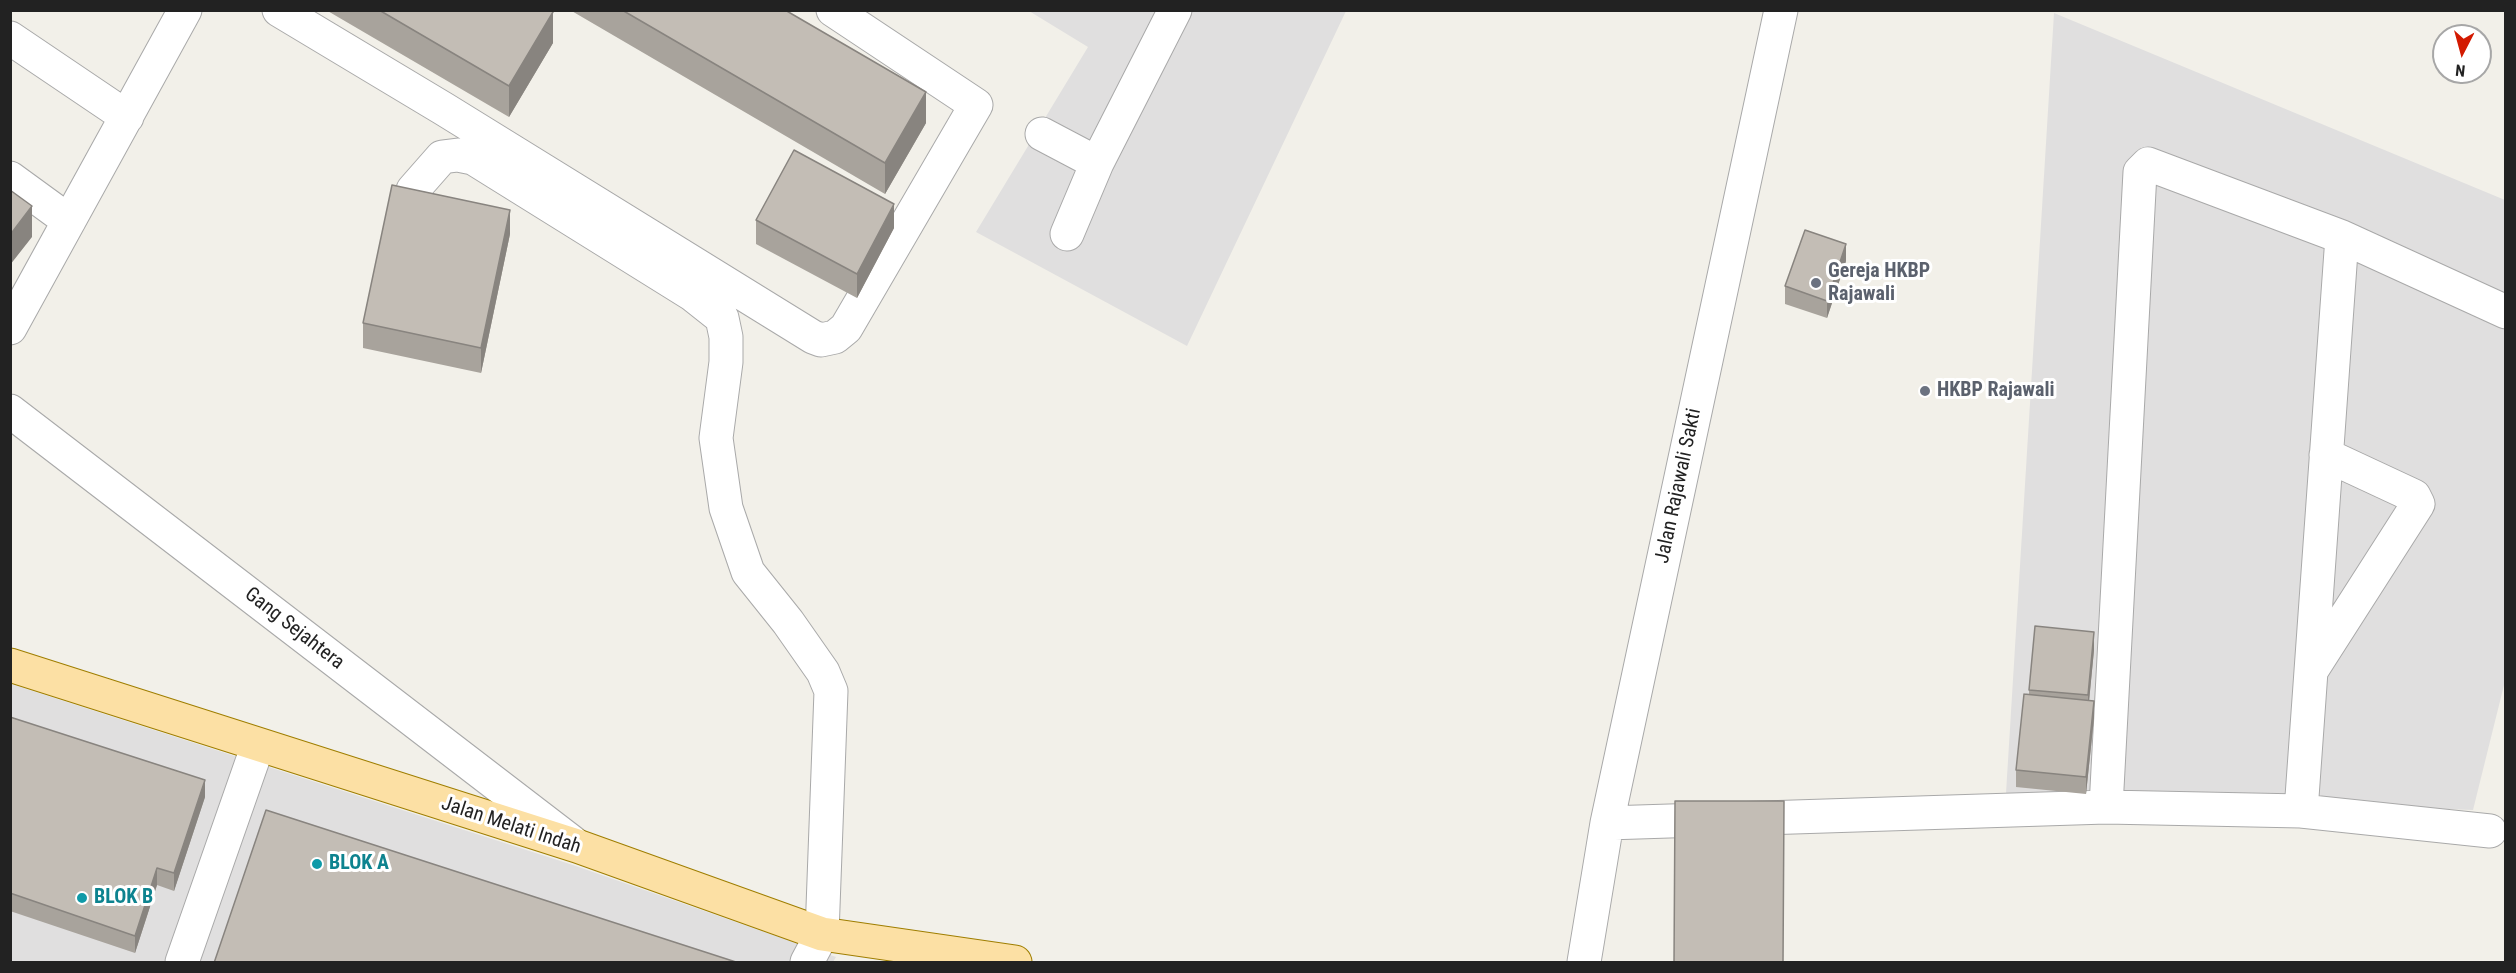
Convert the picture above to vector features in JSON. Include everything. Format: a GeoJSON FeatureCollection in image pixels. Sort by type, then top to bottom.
{"type":"FeatureCollection","features":[{"type":"Feature","properties":{"kind":"main road","name":"Jalan Melati Indah"},"geometry":{"type":"LineString","coordinates":[[10,665],[577,846],[822,934],[1016,963]]}},
{"type":"Feature","properties":{"kind":"street"},"geometry":{"type":"LineString","coordinates":[[10,328],[185,10]]}},
{"type":"Feature","properties":{"kind":"street"},"geometry":{"type":"LineString","coordinates":[[279,10],[821,340],[835,337],[846,328],[976,105],[833,10]]}},
{"type":"Feature","properties":{"kind":"street"},"geometry":{"type":"LineString","coordinates":[[1067,234],[1097,163],[1174,10]]}},
{"type":"Feature","properties":{"kind":"street","name":"Jalan Rajawali Sakti"},"geometry":{"type":"LineString","coordinates":[[1584,963],[1607,823],[1781,10]]}},
{"type":"Feature","properties":{"kind":"street"},"geometry":{"type":"LineString","coordinates":[[10,38],[127,117]]}},
{"type":"Feature","properties":{"kind":"street"},"geometry":{"type":"LineString","coordinates":[[1042,134],[1097,163]]}},
{"type":"Feature","properties":{"kind":"street"},"geometry":{"type":"LineString","coordinates":[[413,190],[442,157],[458,155],[473,158],[693,295],[722,318],[726,337],[726,362],[716,438],[726,508],[748,572],[788,622],[823,672],[831,691],[822,934],[807,963]]}},
{"type":"Feature","properties":{"kind":"street"},"geometry":{"type":"LineString","coordinates":[[2106,807],[2139,176],[2148,165],[2342,237],[2505,312]]}},
{"type":"Feature","properties":{"kind":"street"},"geometry":{"type":"LineString","coordinates":[[10,178],[69,221]]}},
{"type":"Feature","properties":{"kind":"street"},"geometry":{"type":"LineString","coordinates":[[2301,811],[2342,237]]}},
{"type":"Feature","properties":{"kind":"street","name":"Gang Sejahtera"},"geometry":{"type":"LineString","coordinates":[[10,411],[577,846]]}},
{"type":"Feature","properties":{"kind":"street"},"geometry":{"type":"LineString","coordinates":[[2311,672],[2418,504],[2414,496],[2326,455]]}},
{"type":"Feature","properties":{"kind":"street"},"geometry":{"type":"LineString","coordinates":[[182,963],[258,745]]}},
{"type":"Feature","properties":{"kind":"street"},"geometry":{"type":"LineString","coordinates":[[1607,823],[2106,807],[2301,811],[2490,831]]}},
{"type":"Feature","properties":{"kind":"shaded area"},"geometry":{"type":"Polygon","coordinates":[[[1029,11],[1346,11],[1187,346],[976,232],[1088,47],[1029,11]]]}},
{"type":"Feature","properties":{"kind":"shaded area"},"geometry":{"type":"Polygon","coordinates":[[[2054,13],[2505,200],[2505,681],[2473,810],[2006,793],[2054,13]]]}},
{"type":"Feature","properties":{"kind":"shaded area"},"geometry":{"type":"Polygon","coordinates":[[[11,684],[573,865],[836,957],[833,962],[11,962],[11,684]]]}},
{"type":"Feature","properties":{"kind":"building"},"geometry":{"type":"Polygon","coordinates":[[[379,10],[550,10],[553,12],[509,86],[379,10]]]}},
{"type":"Feature","properties":{"kind":"building"},"geometry":{"type":"Polygon","coordinates":[[[622,10],[785,10],[926,92],[885,163],[622,10]]]}},
{"type":"Feature","properties":{"kind":"building"},"geometry":{"type":"Polygon","coordinates":[[[794,150],[894,204],[857,274],[756,220],[794,150]]]}},
{"type":"Feature","properties":{"kind":"building"},"geometry":{"type":"Polygon","coordinates":[[[392,185],[510,210],[481,348],[363,323],[392,185]]]}},
{"type":"Feature","properties":{"kind":"building"},"geometry":{"type":"Polygon","coordinates":[[[10,190],[32,206],[10,235],[10,190]]]}},
{"type":"Feature","properties":{"kind":"building","name":"Gereja HKBP Rajawali"},"geometry":{"type":"Polygon","coordinates":[[[1805,230],[1846,244],[1827,301],[1785,286],[1805,230]]]}},
{"type":"Feature","properties":{"kind":"building"},"geometry":{"type":"Polygon","coordinates":[[[2035,626],[2094,632],[2088,695],[2029,690],[2035,626]]]}},
{"type":"Feature","properties":{"kind":"building"},"geometry":{"type":"Polygon","coordinates":[[[2024,694],[2094,701],[2086,777],[2016,770],[2024,694]]]}},
{"type":"Feature","properties":{"kind":"building"},"geometry":{"type":"Polygon","coordinates":[[[10,717],[205,780],[174,873],[157,868],[135,936],[10,893],[10,717]]]}},
{"type":"Feature","properties":{"kind":"building"},"geometry":{"type":"Polygon","coordinates":[[[1675,801],[1784,801],[1783,963],[1674,963],[1675,801]]]}},
{"type":"Feature","properties":{"kind":"building","name":"BLOK A"},"geometry":{"type":"Polygon","coordinates":[[[266,810],[739,963],[214,963],[266,810]]]}},
{"type":"Feature","properties":{"kind":"place","name":"Gereja HKBP Rajawali"},"geometry":{"type":"Point","coordinates":[1816,283]}},
{"type":"Feature","properties":{"kind":"place","name":"HKBP Rajawali"},"geometry":{"type":"Point","coordinates":[1925,391]}},
{"type":"Feature","properties":{"kind":"place","name":"BLOK A"},"geometry":{"type":"Point","coordinates":[317,864]}},
{"type":"Feature","properties":{"kind":"place","name":"BLOK B"},"geometry":{"type":"Point","coordinates":[82,898]}}]}
